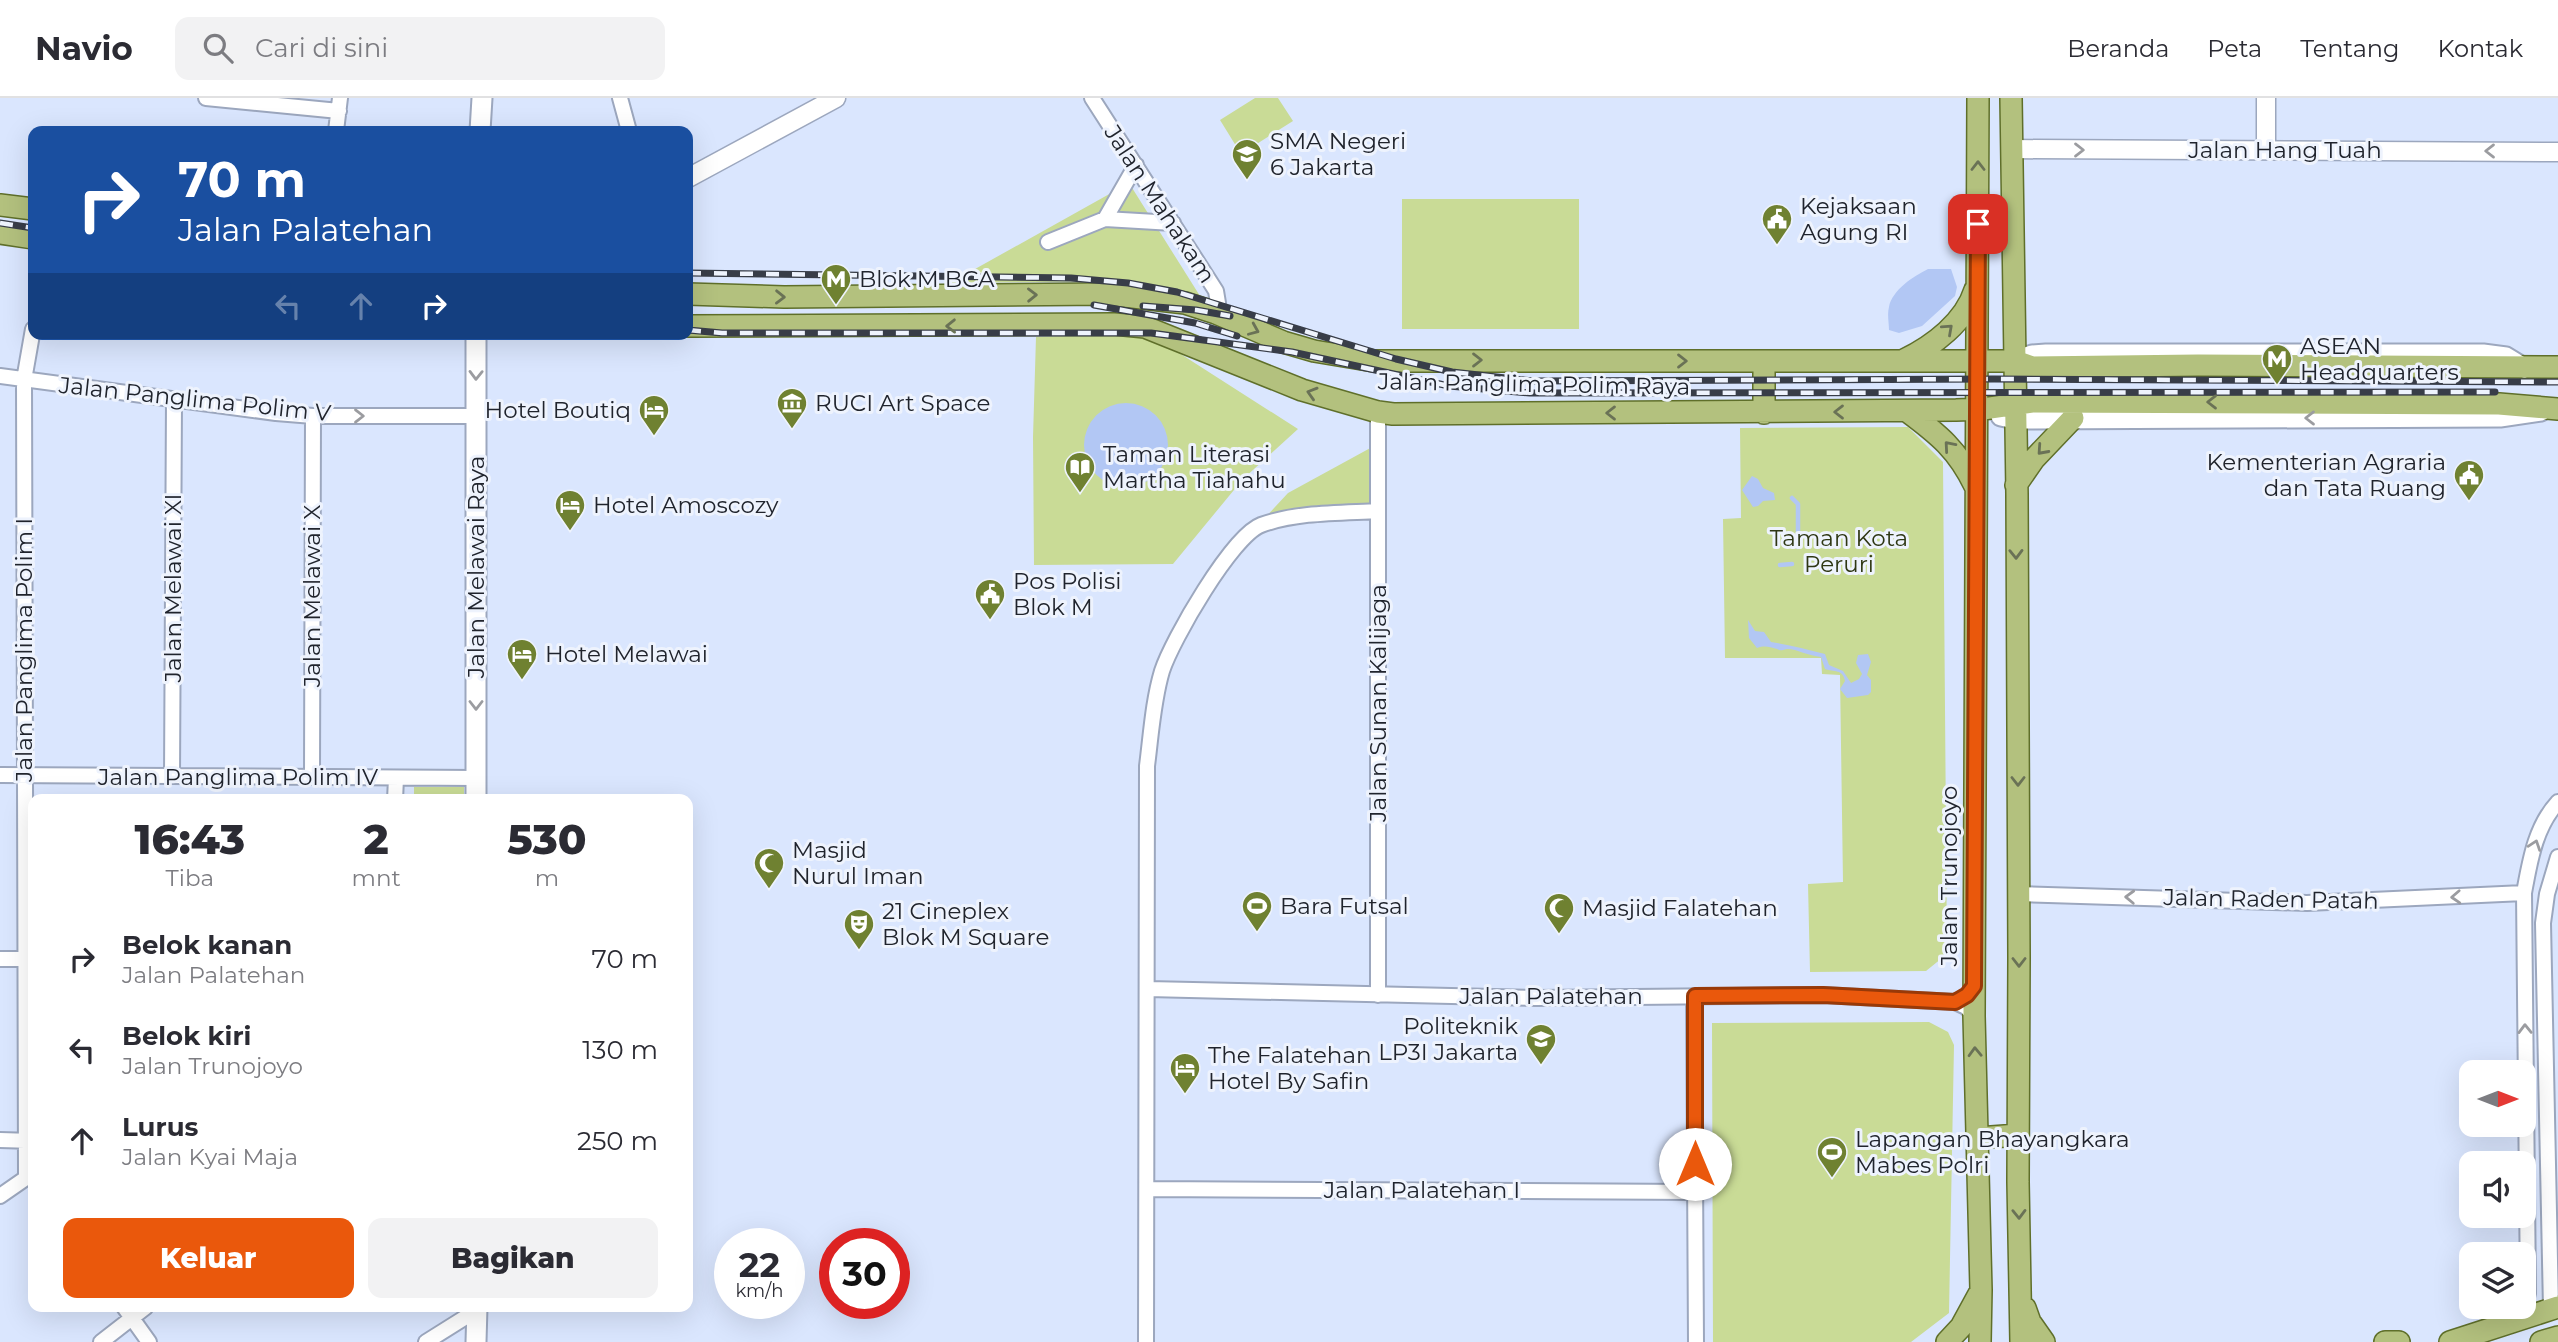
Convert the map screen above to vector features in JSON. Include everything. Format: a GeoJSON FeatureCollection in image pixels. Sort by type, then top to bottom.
{"type":"FeatureCollection","features":[{"type":"Feature","properties":{"kind":"main road"},"geometry":{"type":"LineString","coordinates":[[480,126],[482,98]]}},
{"type":"Feature","properties":{"kind":"main road","name":"Jalan Trunojoyo"},"geometry":{"type":"LineString","coordinates":[[1978,98],[1976,362],[1980,410],[1977,491],[1974,1016],[1980,1342]]}},
{"type":"Feature","properties":{"kind":"main road"},"geometry":{"type":"LineString","coordinates":[[2011,98],[2021,1342]]}},
{"type":"Feature","properties":{"kind":"main road"},"geometry":{"type":"LineString","coordinates":[[0,205],[28,208]]}},
{"type":"Feature","properties":{"kind":"main road"},"geometry":{"type":"LineString","coordinates":[[0,233],[28,237]]}},
{"type":"Feature","properties":{"kind":"main road"},"geometry":{"type":"LineString","coordinates":[[1904,360],[1930,344],[1963,315],[1971,303],[1977,284]]}},
{"type":"Feature","properties":{"kind":"main road","name":"Jalan Panglima Polim Raya"},"geometry":{"type":"LineString","coordinates":[[693,294],[797,297],[1107,294],[1185,303],[1293,345],[1374,361],[1904,360],[2015,361],[2032,367],[2558,367]]}},
{"type":"Feature","properties":{"kind":"main road"},"geometry":{"type":"LineString","coordinates":[[737,295],[737,327]]}},
{"type":"Feature","properties":{"kind":"main road","name":"Jalan Panglima Polim Raya"},"geometry":{"type":"LineString","coordinates":[[693,326],[1114,324],[1145,327],[1302,390],[1378,412],[1408,414],[2015,411],[2499,404],[2553,409]]}},
{"type":"Feature","properties":{"kind":"main road","name":"Jalan Melawai Raya"},"geometry":{"type":"LineString","coordinates":[[476,340],[476,794]]}},
{"type":"Feature","properties":{"kind":"main road"},"geometry":{"type":"LineString","coordinates":[[1764,361],[1764,413]]}},
{"type":"Feature","properties":{"kind":"main road"},"geometry":{"type":"LineString","coordinates":[[2015,411],[2073,418],[2500,417],[2553,409]]}},
{"type":"Feature","properties":{"kind":"main road"},"geometry":{"type":"LineString","coordinates":[[1907,411],[1943,438],[1964,464],[1977,491]]}},
{"type":"Feature","properties":{"kind":"main road"},"geometry":{"type":"LineString","coordinates":[[2016,485],[2034,459],[2073,418]]}},
{"type":"Feature","properties":{"kind":"main road"},"geometry":{"type":"LineString","coordinates":[[1978,1138],[2018,1135]]}},
{"type":"Feature","properties":{"kind":"main road"},"geometry":{"type":"LineString","coordinates":[[1947,1342],[1961,1327],[1981,1290]]}},
{"type":"Feature","properties":{"kind":"main road"},"geometry":{"type":"LineString","coordinates":[[2021,1296],[2030,1322],[2044,1342]]}},
{"type":"Feature","properties":{"kind":"main road"},"geometry":{"type":"LineString","coordinates":[[2536,1314],[2554,1308]]}},
{"type":"Feature","properties":{"kind":"main road"},"geometry":{"type":"LineString","coordinates":[[476,1342],[477,1312]]}},
{"type":"Feature","properties":{"kind":"main road"},"geometry":{"type":"LineString","coordinates":[[2450,1342],[2519,1319]]}},
{"type":"Feature","properties":{"kind":"main road"},"geometry":{"type":"LineString","coordinates":[[2541,1342],[2558,1337]]}},
{"type":"Feature","properties":{"kind":"main road"},"geometry":{"type":"LineString","coordinates":[[2385,1342],[2399,1342]]}},
{"type":"Feature","properties":{"kind":"street"},"geometry":{"type":"LineString","coordinates":[[206,98],[340,105],[337,126]]}},
{"type":"Feature","properties":{"kind":"street"},"geometry":{"type":"LineString","coordinates":[[620,98],[628,126]]}},
{"type":"Feature","properties":{"kind":"street"},"geometry":{"type":"LineString","coordinates":[[693,175],[836,98]]}},
{"type":"Feature","properties":{"kind":"street","name":"Jalan Mahakam"},"geometry":{"type":"LineString","coordinates":[[1092,98],[1216,291],[1216,313]]}},
{"type":"Feature","properties":{"kind":"street"},"geometry":{"type":"LineString","coordinates":[[2266,98],[2266,150]]}},
{"type":"Feature","properties":{"kind":"street","name":"Jalan Hang Tuah"},"geometry":{"type":"LineString","coordinates":[[2011,149],[2558,152]]}},
{"type":"Feature","properties":{"kind":"street"},"geometry":{"type":"LineString","coordinates":[[1105,219],[1136,165]]}},
{"type":"Feature","properties":{"kind":"street"},"geometry":{"type":"LineString","coordinates":[[1048,242],[1105,219],[1172,223]]}},
{"type":"Feature","properties":{"kind":"street","name":"Jalan Panglima Polim I"},"geometry":{"type":"LineString","coordinates":[[28,922],[24,775],[23,380],[31,340]]}},
{"type":"Feature","properties":{"kind":"street","name":"Jalan Panglima Polim V"},"geometry":{"type":"LineString","coordinates":[[0,376],[313,416],[475,416]]}},
{"type":"Feature","properties":{"kind":"street","name":"Jalan Melawai XI"},"geometry":{"type":"LineString","coordinates":[[172,776],[174,400]]}},
{"type":"Feature","properties":{"kind":"street","name":"Jalan Sunan Kalijaga"},"geometry":{"type":"LineString","coordinates":[[1378,412],[1378,995]]}},
{"type":"Feature","properties":{"kind":"street","name":"Jalan Melawai X"},"geometry":{"type":"LineString","coordinates":[[312,777],[313,416]]}},
{"type":"Feature","properties":{"kind":"street"},"geometry":{"type":"LineString","coordinates":[[1146,1342],[1147,766],[1153,711],[1163,669],[1183,627],[1224,561],[1258,526],[1304,515],[1378,512]]}},
{"type":"Feature","properties":{"kind":"street","name":"Jalan Panglima Polim IV"},"geometry":{"type":"LineString","coordinates":[[0,775],[476,778]]}},
{"type":"Feature","properties":{"kind":"street"},"geometry":{"type":"LineString","coordinates":[[395,794],[396,778]]}},
{"type":"Feature","properties":{"kind":"street"},"geometry":{"type":"LineString","coordinates":[[2526,1242],[2517,971],[2524,893],[2531,855],[2541,827],[2558,802]]}},
{"type":"Feature","properties":{"kind":"street"},"geometry":{"type":"LineString","coordinates":[[2554,1308],[2543,923],[2547,894],[2558,857]]}},
{"type":"Feature","properties":{"kind":"street","name":"Jalan Raden Patah"},"geometry":{"type":"LineString","coordinates":[[2018,894],[2306,903],[2524,893]]}},
{"type":"Feature","properties":{"kind":"street"},"geometry":{"type":"LineString","coordinates":[[0,959],[28,959]]}},
{"type":"Feature","properties":{"kind":"street"},"geometry":{"type":"LineString","coordinates":[[1955,1002],[1967,995],[1974,986]]}},
{"type":"Feature","properties":{"kind":"street","name":"Jalan Palatehan"},"geometry":{"type":"LineString","coordinates":[[1148,989],[1536,998],[1823,995],[1955,1002]]}},
{"type":"Feature","properties":{"kind":"street"},"geometry":{"type":"LineString","coordinates":[[1695,996],[1696,1342]]}},
{"type":"Feature","properties":{"kind":"street"},"geometry":{"type":"LineString","coordinates":[[1955,1002],[1966,1007],[1974,1016]]}},
{"type":"Feature","properties":{"kind":"street"},"geometry":{"type":"LineString","coordinates":[[0,1140],[28,1140]]}},
{"type":"Feature","properties":{"kind":"street"},"geometry":{"type":"LineString","coordinates":[[0,1196],[28,1183]]}},
{"type":"Feature","properties":{"kind":"street","name":"Jalan Palatehan I"},"geometry":{"type":"LineString","coordinates":[[1148,1189],[1695,1192]]}},
{"type":"Feature","properties":{"kind":"street"},"geometry":{"type":"LineString","coordinates":[[102,1342],[128,1312],[149,1342]]}},
{"type":"Feature","properties":{"kind":"street"},"geometry":{"type":"LineString","coordinates":[[426,1342],[471,1312]]}},
{"type":"Feature","properties":{"kind":"green space"},"geometry":{"type":"Polygon","coordinates":[[[1255,98],[1278,98],[1293,121],[1241,154],[1220,120],[1255,98]]]}},
{"type":"Feature","properties":{"kind":"green space"},"geometry":{"type":"Polygon","coordinates":[[[1129,183],[1205,304],[1166,289],[1125,281],[950,283],[1129,183]]]}},
{"type":"Feature","properties":{"kind":"green space"},"geometry":{"type":"Polygon","coordinates":[[[1402,199],[1579,199],[1579,329],[1402,329],[1402,199]]]}},
{"type":"Feature","properties":{"kind":"green space"},"geometry":{"type":"Polygon","coordinates":[[[1136,334],[1176,351],[1298,429],[1243,479],[1173,564],[1034,565],[1033,437],[1036,337],[1136,334]]]}},
{"type":"Feature","properties":{"kind":"green space","name":"Taman Kota Peruri"},"geometry":{"type":"Polygon","coordinates":[[[1908,427],[1943,462],[1947,954],[1926,971],[1810,972],[1808,884],[1843,882],[1840,675],[1822,674],[1821,658],[1725,658],[1723,519],[1741,518],[1740,428],[1908,427]]]}},
{"type":"Feature","properties":{"kind":"green space"},"geometry":{"type":"Polygon","coordinates":[[[1374,446],[1372,517],[1262,521],[1288,493],[1374,446]]]}},
{"type":"Feature","properties":{"kind":"green space"},"geometry":{"type":"Polygon","coordinates":[[[414,787],[464,787],[464,794],[414,794],[414,787]]]}},
{"type":"Feature","properties":{"kind":"green space","name":"Lapangan Bhayangkara Mabes Polri"},"geometry":{"type":"Polygon","coordinates":[[[1929,1022],[1948,1032],[1954,1045],[1949,1313],[1911,1342],[1713,1342],[1712,1023],[1929,1022]]]}},
{"type":"Feature","properties":{"kind":"water"},"geometry":{"type":"Polygon","coordinates":[[[1928,269],[1951,269],[1957,287],[1955,296],[1922,326],[1899,333],[1889,330],[1888,310],[1894,295],[1910,280],[1928,269]]]}},
{"type":"Feature","properties":{"kind":"water"},"geometry":{"type":"Polygon","coordinates":[[[1126,403],[1142,406],[1156,415],[1165,429],[1168,445],[1165,461],[1156,475],[1142,484],[1126,487],[1110,484],[1096,475],[1087,461],[1084,445],[1087,429],[1096,415],[1110,406],[1126,403]]]}},
{"type":"Feature","properties":{"kind":"water"},"geometry":{"type":"Polygon","coordinates":[[[1752,476],[1758,479],[1763,488],[1774,493],[1775,500],[1763,501],[1753,507],[1742,490],[1752,476]]]}},
{"type":"Feature","properties":{"kind":"water"},"geometry":{"type":"Polygon","coordinates":[[[1748,620],[1755,631],[1764,632],[1771,642],[1825,654],[1829,665],[1843,671],[1851,683],[1862,674],[1856,663],[1858,655],[1868,654],[1871,662],[1867,675],[1871,680],[1871,692],[1868,695],[1847,698],[1840,689],[1845,681],[1842,674],[1825,669],[1821,657],[1791,649],[1781,650],[1765,646],[1757,648],[1749,638],[1748,620]]]}},
{"type":"Feature","properties":{"kind":"waterway"},"geometry":{"type":"LineString","coordinates":[[1792,498],[1798,504],[1798,547]]}},
{"type":"Feature","properties":{"kind":"waterway"},"geometry":{"type":"LineString","coordinates":[[1780,565],[1792,564]]}},
{"type":"Feature","properties":{"kind":"railway"},"geometry":{"type":"LineString","coordinates":[[0,223],[28,227]]}},
{"type":"Feature","properties":{"kind":"railway"},"geometry":{"type":"LineString","coordinates":[[693,273],[1071,278],[1128,283],[1177,292],[1396,359],[1452,372],[1532,381],[1994,379],[2558,382]]}},
{"type":"Feature","properties":{"kind":"railway"},"geometry":{"type":"LineString","coordinates":[[1094,305],[1195,323],[1237,336]]}},
{"type":"Feature","properties":{"kind":"railway"},"geometry":{"type":"LineString","coordinates":[[1143,306],[1230,316]]}},
{"type":"Feature","properties":{"kind":"railway"},"geometry":{"type":"LineString","coordinates":[[693,330],[722,333],[1151,333],[1292,352],[1449,386],[1530,393],[2495,392]]}},
{"type":"Feature","properties":{"kind":"place","name":"SMA Negeri 6 Jakarta"},"geometry":{"type":"Point","coordinates":[1247,181]}},
{"type":"Feature","properties":{"kind":"place","name":"Kejaksaan Agung RI"},"geometry":{"type":"Point","coordinates":[1777,246]}},
{"type":"Feature","properties":{"kind":"place","name":"Blok M BCA"},"geometry":{"type":"Point","coordinates":[836,306]}},
{"type":"Feature","properties":{"kind":"place","name":"ASEAN Headquarters"},"geometry":{"type":"Point","coordinates":[2277,386]}},
{"type":"Feature","properties":{"kind":"place","name":"RUCI Art Space"},"geometry":{"type":"Point","coordinates":[792,430]}},
{"type":"Feature","properties":{"kind":"place","name":"Hotel Boutiq"},"geometry":{"type":"Point","coordinates":[654,437]}},
{"type":"Feature","properties":{"kind":"place","name":"Taman Literasi Martha Tiahahu"},"geometry":{"type":"Point","coordinates":[1080,494]}},
{"type":"Feature","properties":{"kind":"place","name":"Kementerian Agraria dan Tata Ruang"},"geometry":{"type":"Point","coordinates":[2469,502]}},
{"type":"Feature","properties":{"kind":"place","name":"Hotel Amoscozy"},"geometry":{"type":"Point","coordinates":[570,532]}},
{"type":"Feature","properties":{"kind":"place","name":"Pos Polisi Blok M"},"geometry":{"type":"Point","coordinates":[990,621]}},
{"type":"Feature","properties":{"kind":"place","name":"Hotel Melawai"},"geometry":{"type":"Point","coordinates":[522,681]}},
{"type":"Feature","properties":{"kind":"place","name":"Masjid Nurul Iman"},"geometry":{"type":"Point","coordinates":[769,890]}},
{"type":"Feature","properties":{"kind":"place","name":"Bara Futsal"},"geometry":{"type":"Point","coordinates":[1257,933]}},
{"type":"Feature","properties":{"kind":"place","name":"Masjid Falatehan"},"geometry":{"type":"Point","coordinates":[1559,935]}},
{"type":"Feature","properties":{"kind":"place","name":"21 Cineplex Blok M Square"},"geometry":{"type":"Point","coordinates":[859,951]}},
{"type":"Feature","properties":{"kind":"place","name":"Politeknik LP3I Jakarta"},"geometry":{"type":"Point","coordinates":[1541,1066]}},
{"type":"Feature","properties":{"kind":"place","name":"The Falatehan Hotel By Safin"},"geometry":{"type":"Point","coordinates":[1185,1095]}},
{"type":"Feature","properties":{"kind":"place","name":"Lapangan Bhayangkara Mabes Polri"},"geometry":{"type":"Point","coordinates":[1832,1179]}},
{"type":"Feature","properties":{"kind":"route"},"geometry":{"type":"LineString","coordinates":[[1695,1164],[1695,996],[1823,995],[1955,1002],[1967,995],[1974,986],[1978,224]]}}]}
